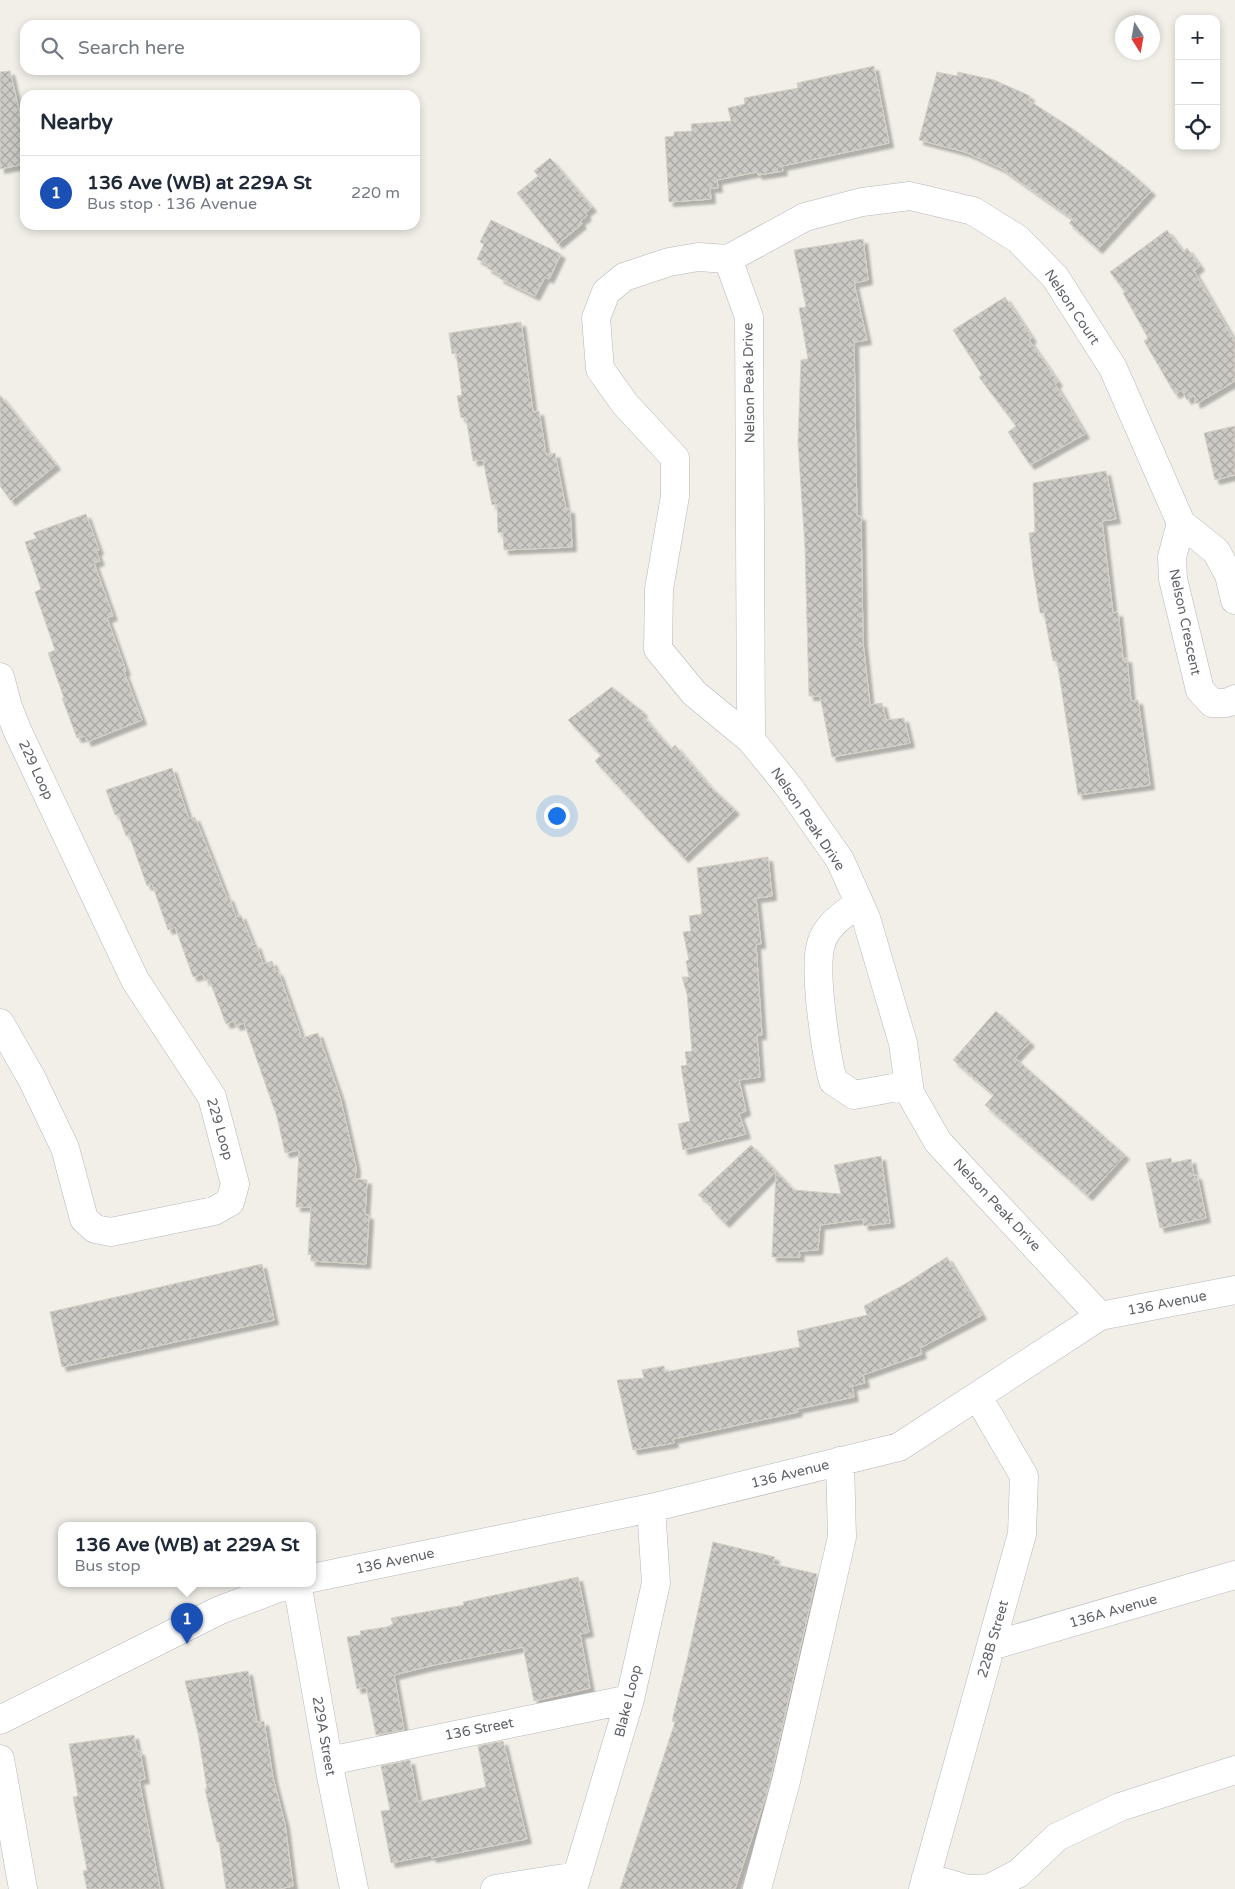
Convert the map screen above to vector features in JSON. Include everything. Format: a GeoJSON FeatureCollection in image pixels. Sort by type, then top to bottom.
{"type":"FeatureCollection","features":[{"type":"Feature","properties":{"kind":"street","name":"Nelson Court"},"geometry":{"type":"LineString","coordinates":[[728,259],[805,217],[862,202],[910,196],[973,211],[1018,239],[1055,276],[1113,368],[1181,523],[1216,551],[1229,574],[1235,600]]}},
{"type":"Feature","properties":{"kind":"street","name":"Nelson Peak Drive"},"geometry":{"type":"LineString","coordinates":[[751,740],[749,317],[728,259],[698,257],[669,262],[624,277],[606,292],[596,318],[600,369],[624,404],[675,458],[675,496],[659,589],[658,649],[694,693],[751,740],[789,787],[840,860],[866,918],[903,1043],[910,1093],[938,1142],[1100,1316]]}},
{"type":"Feature","properties":{"kind":"street","name":"Nelson Crescent"},"geometry":{"type":"LineString","coordinates":[[1181,523],[1172,557],[1173,579],[1200,690],[1212,703],[1231,701]]}},
{"type":"Feature","properties":{"kind":"street","name":"229 Loop"},"geometry":{"type":"LineString","coordinates":[[0,677],[8,707],[18,732],[136,980],[212,1097],[235,1184],[230,1202],[214,1211],[111,1232],[96,1229],[84,1219],[66,1148],[32,1079],[0,1023]]}},
{"type":"Feature","properties":{"kind":"street"},"geometry":{"type":"LineString","coordinates":[[859,903],[832,924],[821,944],[818,970],[828,1064],[833,1081],[854,1095],[908,1085]]}},
{"type":"Feature","properties":{"kind":"street","name":"136 Avenue"},"geometry":{"type":"LineString","coordinates":[[316,1577],[651,1508],[900,1447],[1100,1316],[1235,1290]]}},
{"type":"Feature","properties":{"kind":"street","name":"228B Street"},"geometry":{"type":"LineString","coordinates":[[925,1883],[1022,1534],[1024,1476],[978,1397]]}},
{"type":"Feature","properties":{"kind":"street"},"geometry":{"type":"LineString","coordinates":[[757,1889],[786,1782],[842,1537],[840,1462]]}},
{"type":"Feature","properties":{"kind":"street","name":"Blake Loop"},"geometry":{"type":"LineString","coordinates":[[575,1882],[630,1699],[656,1584],[651,1508]]}},
{"type":"Feature","properties":{"kind":"street","name":"136A Avenue"},"geometry":{"type":"LineString","coordinates":[[991,1646],[1235,1575]]}},
{"type":"Feature","properties":{"kind":"street"},"geometry":{"type":"LineString","coordinates":[[0,1720],[220,1610],[281,1587]]}},
{"type":"Feature","properties":{"kind":"street","name":"229A Street"},"geometry":{"type":"LineString","coordinates":[[298,1587],[354,1889]]}},
{"type":"Feature","properties":{"kind":"street","name":"136 Street"},"geometry":{"type":"LineString","coordinates":[[329,1761],[630,1699]]}},
{"type":"Feature","properties":{"kind":"street"},"geometry":{"type":"LineString","coordinates":[[0,1759],[23,1889]]}},
{"type":"Feature","properties":{"kind":"street"},"geometry":{"type":"LineString","coordinates":[[972,1889],[990,1888],[1020,1873],[1057,1837],[1120,1807],[1235,1770]]}},
{"type":"Feature","properties":{"kind":"street"},"geometry":{"type":"LineString","coordinates":[[495,1889],[575,1882]]}},
{"type":"Feature","properties":{"kind":"street"},"geometry":{"type":"LineString","coordinates":[[925,1883],[967,1889]]}},
{"type":"Feature","properties":{"kind":"building"},"geometry":{"type":"Polygon","coordinates":[[[874,66],[889,143],[782,166],[783,171],[758,175],[757,172],[717,180],[718,188],[710,188],[711,199],[669,202],[665,137],[674,136],[674,132],[692,131],[691,124],[731,121],[728,108],[745,104],[744,98],[798,88],[797,83],[874,66]]]}},
{"type":"Feature","properties":{"kind":"building"},"geometry":{"type":"Polygon","coordinates":[[[10,71],[20,114],[20,165],[0,169],[0,72],[10,71]]]}},
{"type":"Feature","properties":{"kind":"building"},"geometry":{"type":"Polygon","coordinates":[[[937,72],[957,76],[958,72],[994,80],[1030,96],[1028,100],[1073,129],[1130,172],[1151,191],[1098,249],[1069,223],[1073,219],[1001,168],[965,152],[919,140],[937,72]]]}},
{"type":"Feature","properties":{"kind":"building"},"geometry":{"type":"Polygon","coordinates":[[[550,158],[592,207],[585,213],[587,216],[580,221],[582,224],[558,244],[517,193],[538,176],[534,171],[550,158]]]}},
{"type":"Feature","properties":{"kind":"building"},"geometry":{"type":"Polygon","coordinates":[[[491,220],[561,254],[549,279],[545,277],[535,296],[499,278],[501,275],[487,268],[489,265],[477,259],[484,244],[480,242],[491,220]]]}},
{"type":"Feature","properties":{"kind":"building"},"geometry":{"type":"Polygon","coordinates":[[[1167,230],[1183,252],[1187,248],[1200,266],[1194,271],[1235,342],[1235,381],[1196,404],[1194,395],[1187,400],[1182,390],[1175,394],[1144,341],[1148,338],[1123,293],[1125,292],[1110,272],[1167,230]]]}},
{"type":"Feature","properties":{"kind":"building"},"geometry":{"type":"Polygon","coordinates":[[[863,239],[868,280],[854,283],[867,340],[854,342],[857,516],[861,516],[863,642],[870,705],[882,703],[886,720],[904,718],[910,743],[832,757],[820,696],[809,696],[805,548],[798,442],[801,360],[808,359],[799,308],[806,307],[794,250],[863,239]]]}},
{"type":"Feature","properties":{"kind":"building"},"geometry":{"type":"Polygon","coordinates":[[[1005,297],[1032,338],[1029,340],[1058,382],[1055,384],[1085,434],[1030,465],[1008,432],[1016,426],[979,377],[982,375],[953,330],[1005,297]]]}},
{"type":"Feature","properties":{"kind":"building"},"geometry":{"type":"Polygon","coordinates":[[[521,322],[533,412],[539,411],[546,455],[555,453],[566,509],[570,509],[572,547],[504,550],[503,532],[498,533],[497,504],[492,505],[483,460],[473,461],[466,417],[461,418],[457,396],[462,395],[456,353],[452,354],[449,333],[521,322]]]}},
{"type":"Feature","properties":{"kind":"building"},"geometry":{"type":"Polygon","coordinates":[[[0,395],[56,465],[11,501],[0,486],[0,395]]]}},
{"type":"Feature","properties":{"kind":"building"},"geometry":{"type":"Polygon","coordinates":[[[1235,426],[1235,475],[1215,480],[1204,433],[1235,426]]]}},
{"type":"Feature","properties":{"kind":"building"},"geometry":{"type":"Polygon","coordinates":[[[1106,471],[1116,519],[1102,521],[1113,613],[1118,612],[1123,659],[1127,658],[1131,701],[1138,700],[1150,785],[1078,795],[1057,661],[1053,661],[1044,613],[1040,613],[1033,569],[1029,533],[1035,532],[1033,483],[1106,471]]]}},
{"type":"Feature","properties":{"kind":"building"},"geometry":{"type":"Polygon","coordinates":[[[86,514],[99,550],[96,551],[100,561],[94,563],[113,616],[107,618],[142,720],[87,742],[85,736],[77,738],[48,653],[55,650],[35,592],[41,589],[25,542],[37,538],[33,533],[86,514]]]}},
{"type":"Feature","properties":{"kind":"building"},"geometry":{"type":"Polygon","coordinates":[[[612,687],[643,712],[641,714],[671,749],[675,745],[709,785],[735,810],[684,858],[595,761],[601,755],[568,720],[612,687]]]}},
{"type":"Feature","properties":{"kind":"building"},"geometry":{"type":"Polygon","coordinates":[[[172,768],[189,819],[195,817],[236,917],[241,915],[253,945],[256,944],[263,964],[272,961],[276,972],[278,971],[302,1038],[318,1033],[340,1097],[356,1167],[355,1179],[367,1180],[365,1215],[369,1215],[366,1264],[311,1261],[311,1254],[308,1255],[311,1207],[296,1207],[299,1150],[285,1153],[277,1117],[244,1023],[236,1026],[234,1021],[226,1024],[209,979],[205,981],[203,974],[193,977],[175,927],[168,930],[152,884],[147,886],[129,835],[126,836],[118,814],[115,815],[106,790],[172,768]]]}},
{"type":"Feature","properties":{"kind":"building"},"geometry":{"type":"Polygon","coordinates":[[[768,857],[772,896],[756,898],[761,944],[756,944],[762,1035],[757,1035],[760,1077],[739,1080],[746,1111],[739,1114],[746,1134],[683,1150],[678,1124],[690,1121],[681,1066],[687,1065],[685,1052],[692,1051],[687,994],[682,977],[689,977],[686,961],[689,960],[683,932],[691,931],[689,916],[702,914],[697,868],[768,857]]]}},
{"type":"Feature","properties":{"kind":"building"},"geometry":{"type":"Polygon","coordinates":[[[996,1011],[1030,1042],[1015,1058],[1125,1155],[1088,1196],[985,1105],[994,1095],[953,1060],[996,1011]]]}},
{"type":"Feature","properties":{"kind":"building"},"geometry":{"type":"Polygon","coordinates":[[[751,1145],[776,1171],[725,1223],[711,1209],[712,1205],[698,1195],[751,1145]]]}},
{"type":"Feature","properties":{"kind":"building"},"geometry":{"type":"Polygon","coordinates":[[[881,1156],[890,1223],[864,1226],[863,1219],[820,1225],[818,1250],[799,1251],[800,1257],[772,1257],[776,1171],[794,1190],[841,1194],[834,1165],[881,1156]]]}},
{"type":"Feature","properties":{"kind":"building"},"geometry":{"type":"Polygon","coordinates":[[[1171,1158],[1172,1163],[1191,1159],[1194,1176],[1197,1175],[1206,1218],[1160,1228],[1146,1163],[1171,1158]]]}},
{"type":"Feature","properties":{"kind":"building"},"geometry":{"type":"Polygon","coordinates":[[[947,1257],[982,1315],[920,1348],[922,1354],[863,1375],[865,1383],[852,1386],[854,1397],[797,1409],[798,1412],[673,1439],[674,1443],[633,1450],[617,1380],[644,1378],[642,1370],[664,1366],[665,1372],[800,1347],[797,1331],[867,1315],[864,1306],[905,1284],[947,1257]]]}},
{"type":"Feature","properties":{"kind":"building"},"geometry":{"type":"Polygon","coordinates":[[[262,1264],[274,1320],[62,1367],[50,1312],[262,1264]]]}},
{"type":"Feature","properties":{"kind":"building"},"geometry":{"type":"Polygon","coordinates":[[[713,1542],[775,1557],[773,1564],[817,1574],[768,1789],[735,1889],[620,1889],[675,1722],[672,1721],[713,1542]]]}},
{"type":"Feature","properties":{"kind":"building"},"geometry":{"type":"Polygon","coordinates":[[[578,1577],[589,1632],[580,1634],[590,1688],[534,1701],[523,1647],[430,1666],[394,1675],[404,1730],[376,1735],[366,1687],[357,1689],[347,1637],[361,1635],[360,1631],[387,1627],[393,1624],[391,1618],[464,1605],[463,1602],[578,1577]]]}},
{"type":"Feature","properties":{"kind":"building"},"geometry":{"type":"Polygon","coordinates":[[[248,1671],[257,1723],[264,1721],[273,1778],[285,1824],[293,1886],[279,1889],[226,1889],[219,1842],[217,1842],[205,1789],[207,1789],[198,1733],[185,1681],[248,1671]]]}},
{"type":"Feature","properties":{"kind":"building"},"geometry":{"type":"Polygon","coordinates":[[[134,1735],[137,1751],[140,1751],[145,1779],[139,1780],[160,1889],[87,1889],[83,1871],[87,1870],[73,1797],[78,1796],[69,1744],[134,1735]]]}},
{"type":"Feature","properties":{"kind":"building"},"geometry":{"type":"Polygon","coordinates":[[[503,1741],[527,1839],[432,1858],[431,1855],[391,1863],[381,1811],[390,1810],[381,1766],[410,1760],[418,1802],[486,1787],[478,1746],[503,1741]]]}},
{"type":"Feature","properties":{"kind":"place","name":"136 Ave (WB) at 229A St"},"geometry":{"type":"Point","coordinates":[187,1644]}}]}
